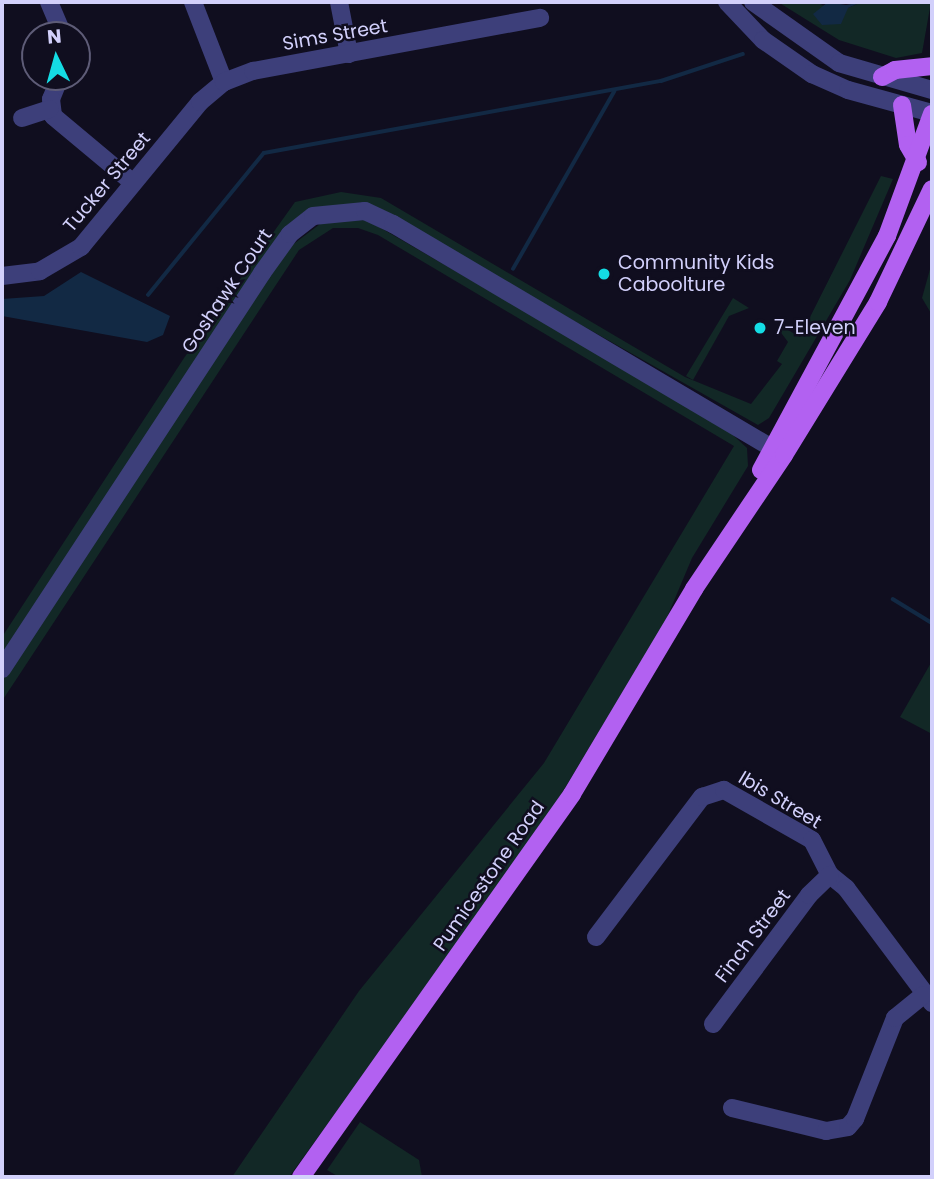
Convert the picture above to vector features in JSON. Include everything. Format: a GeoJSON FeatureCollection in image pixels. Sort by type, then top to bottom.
{"type":"FeatureCollection","features":[{"type":"Feature","properties":{"kind":"main road"},"geometry":{"type":"LineString","coordinates":[[882,78],[895,70],[932,66]]}},
{"type":"Feature","properties":{"kind":"main road"},"geometry":{"type":"LineString","coordinates":[[902,105],[908,145],[918,162]]}},
{"type":"Feature","properties":{"kind":"main road","name":"Pumicestone Road"},"geometry":{"type":"LineString","coordinates":[[779,452],[836,325],[887,236],[918,162],[932,114]]}},
{"type":"Feature","properties":{"kind":"main road","name":"Pumicestone Road"},"geometry":{"type":"LineString","coordinates":[[301,1177],[529,860],[694,589],[704,564],[878,302],[932,189]]}},
{"type":"Feature","properties":{"kind":"street"},"geometry":{"type":"LineString","coordinates":[[49,2],[57,21]]}},
{"type":"Feature","properties":{"kind":"street"},"geometry":{"type":"LineString","coordinates":[[193,2],[224,82]]}},
{"type":"Feature","properties":{"kind":"street"},"geometry":{"type":"LineString","coordinates":[[339,2],[349,54]]}},
{"type":"Feature","properties":{"kind":"street"},"geometry":{"type":"LineString","coordinates":[[727,2],[763,40],[796,65],[848,90],[932,114]]}},
{"type":"Feature","properties":{"kind":"street"},"geometry":{"type":"LineString","coordinates":[[753,2],[821,53],[882,78],[932,90]]}},
{"type":"Feature","properties":{"kind":"street","name":"Sims Street"},"geometry":{"type":"LineString","coordinates":[[224,82],[253,71],[540,18]]}},
{"type":"Feature","properties":{"kind":"street","name":"Tucker Street"},"geometry":{"type":"LineString","coordinates":[[2,276],[40,271],[69,257],[200,102],[224,82]]}},
{"type":"Feature","properties":{"kind":"street"},"geometry":{"type":"LineString","coordinates":[[56,91],[50,109],[58,122],[133,183]]}},
{"type":"Feature","properties":{"kind":"street"},"geometry":{"type":"LineString","coordinates":[[22,118],[50,109]]}},
{"type":"Feature","properties":{"kind":"street","name":"Goshawk Court"},"geometry":{"type":"LineString","coordinates":[[2,669],[262,272],[290,234],[313,216],[365,211],[393,223],[779,452]]}},
{"type":"Feature","properties":{"kind":"street","name":"Ibis Street"},"geometry":{"type":"LineString","coordinates":[[596,937],[702,797],[718,790],[730,791],[812,840],[830,875],[846,888],[928,999]]}},
{"type":"Feature","properties":{"kind":"street","name":"Finch Street"},"geometry":{"type":"LineString","coordinates":[[713,1024],[809,895],[830,875]]}},
{"type":"Feature","properties":{"kind":"street"},"geometry":{"type":"LineString","coordinates":[[732,1108],[826,1131],[848,1127],[855,1119],[895,1018],[928,999]]}},
{"type":"Feature","properties":{"kind":"green space"},"geometry":{"type":"Polygon","coordinates":[[[778,2],[828,2],[820,5],[848,8],[861,2],[931,2],[922,53],[896,58],[839,40],[778,2]]]}},
{"type":"Feature","properties":{"kind":"green space"},"geometry":{"type":"Polygon","coordinates":[[[881,176],[893,179],[850,280],[769,418],[758,425],[382,212],[310,212],[2,659],[2,637],[184,358],[295,202],[341,192],[381,198],[685,377],[751,404],[782,364],[777,361],[788,342],[779,330],[781,326],[800,337],[881,176]]]}},
{"type":"Feature","properties":{"kind":"green space"},"geometry":{"type":"Polygon","coordinates":[[[367,220],[723,426],[747,448],[748,466],[692,558],[665,622],[534,839],[289,1177],[232,1177],[359,991],[544,763],[734,446],[378,235],[358,228],[333,228],[299,250],[2,701],[2,680],[283,252],[324,221],[367,220]]]}},
{"type":"Feature","properties":{"kind":"green space"},"geometry":{"type":"Polygon","coordinates":[[[932,262],[932,315],[922,298],[932,262]]]}},
{"type":"Feature","properties":{"kind":"green space"},"geometry":{"type":"Polygon","coordinates":[[[733,298],[749,308],[729,316],[693,380],[686,376],[733,298]]]}},
{"type":"Feature","properties":{"kind":"green space"},"geometry":{"type":"Polygon","coordinates":[[[932,661],[932,734],[900,717],[932,661]]]}},
{"type":"Feature","properties":{"kind":"green space"},"geometry":{"type":"Polygon","coordinates":[[[360,1122],[419,1160],[422,1177],[339,1177],[327,1170],[360,1122]]]}},
{"type":"Feature","properties":{"kind":"water"},"geometry":{"type":"Polygon","coordinates":[[[828,2],[846,5],[861,2],[848,8],[841,24],[822,25],[813,14],[828,2]]]}},
{"type":"Feature","properties":{"kind":"water"},"geometry":{"type":"Polygon","coordinates":[[[81,272],[170,316],[163,335],[147,342],[2,316],[2,299],[44,296],[81,272]]]}},
{"type":"Feature","properties":{"kind":"waterway"},"geometry":{"type":"LineString","coordinates":[[148,295],[264,153],[661,81],[743,54]]}},
{"type":"Feature","properties":{"kind":"waterway"},"geometry":{"type":"LineString","coordinates":[[513,269],[614,92]]}},
{"type":"Feature","properties":{"kind":"waterway"},"geometry":{"type":"LineString","coordinates":[[893,599],[932,623]]}},
{"type":"Feature","properties":{"kind":"place","name":"Community Kids Caboolture"},"geometry":{"type":"Point","coordinates":[604,274]}},
{"type":"Feature","properties":{"kind":"place","name":"7-Eleven"},"geometry":{"type":"Point","coordinates":[760,328]}}]}
